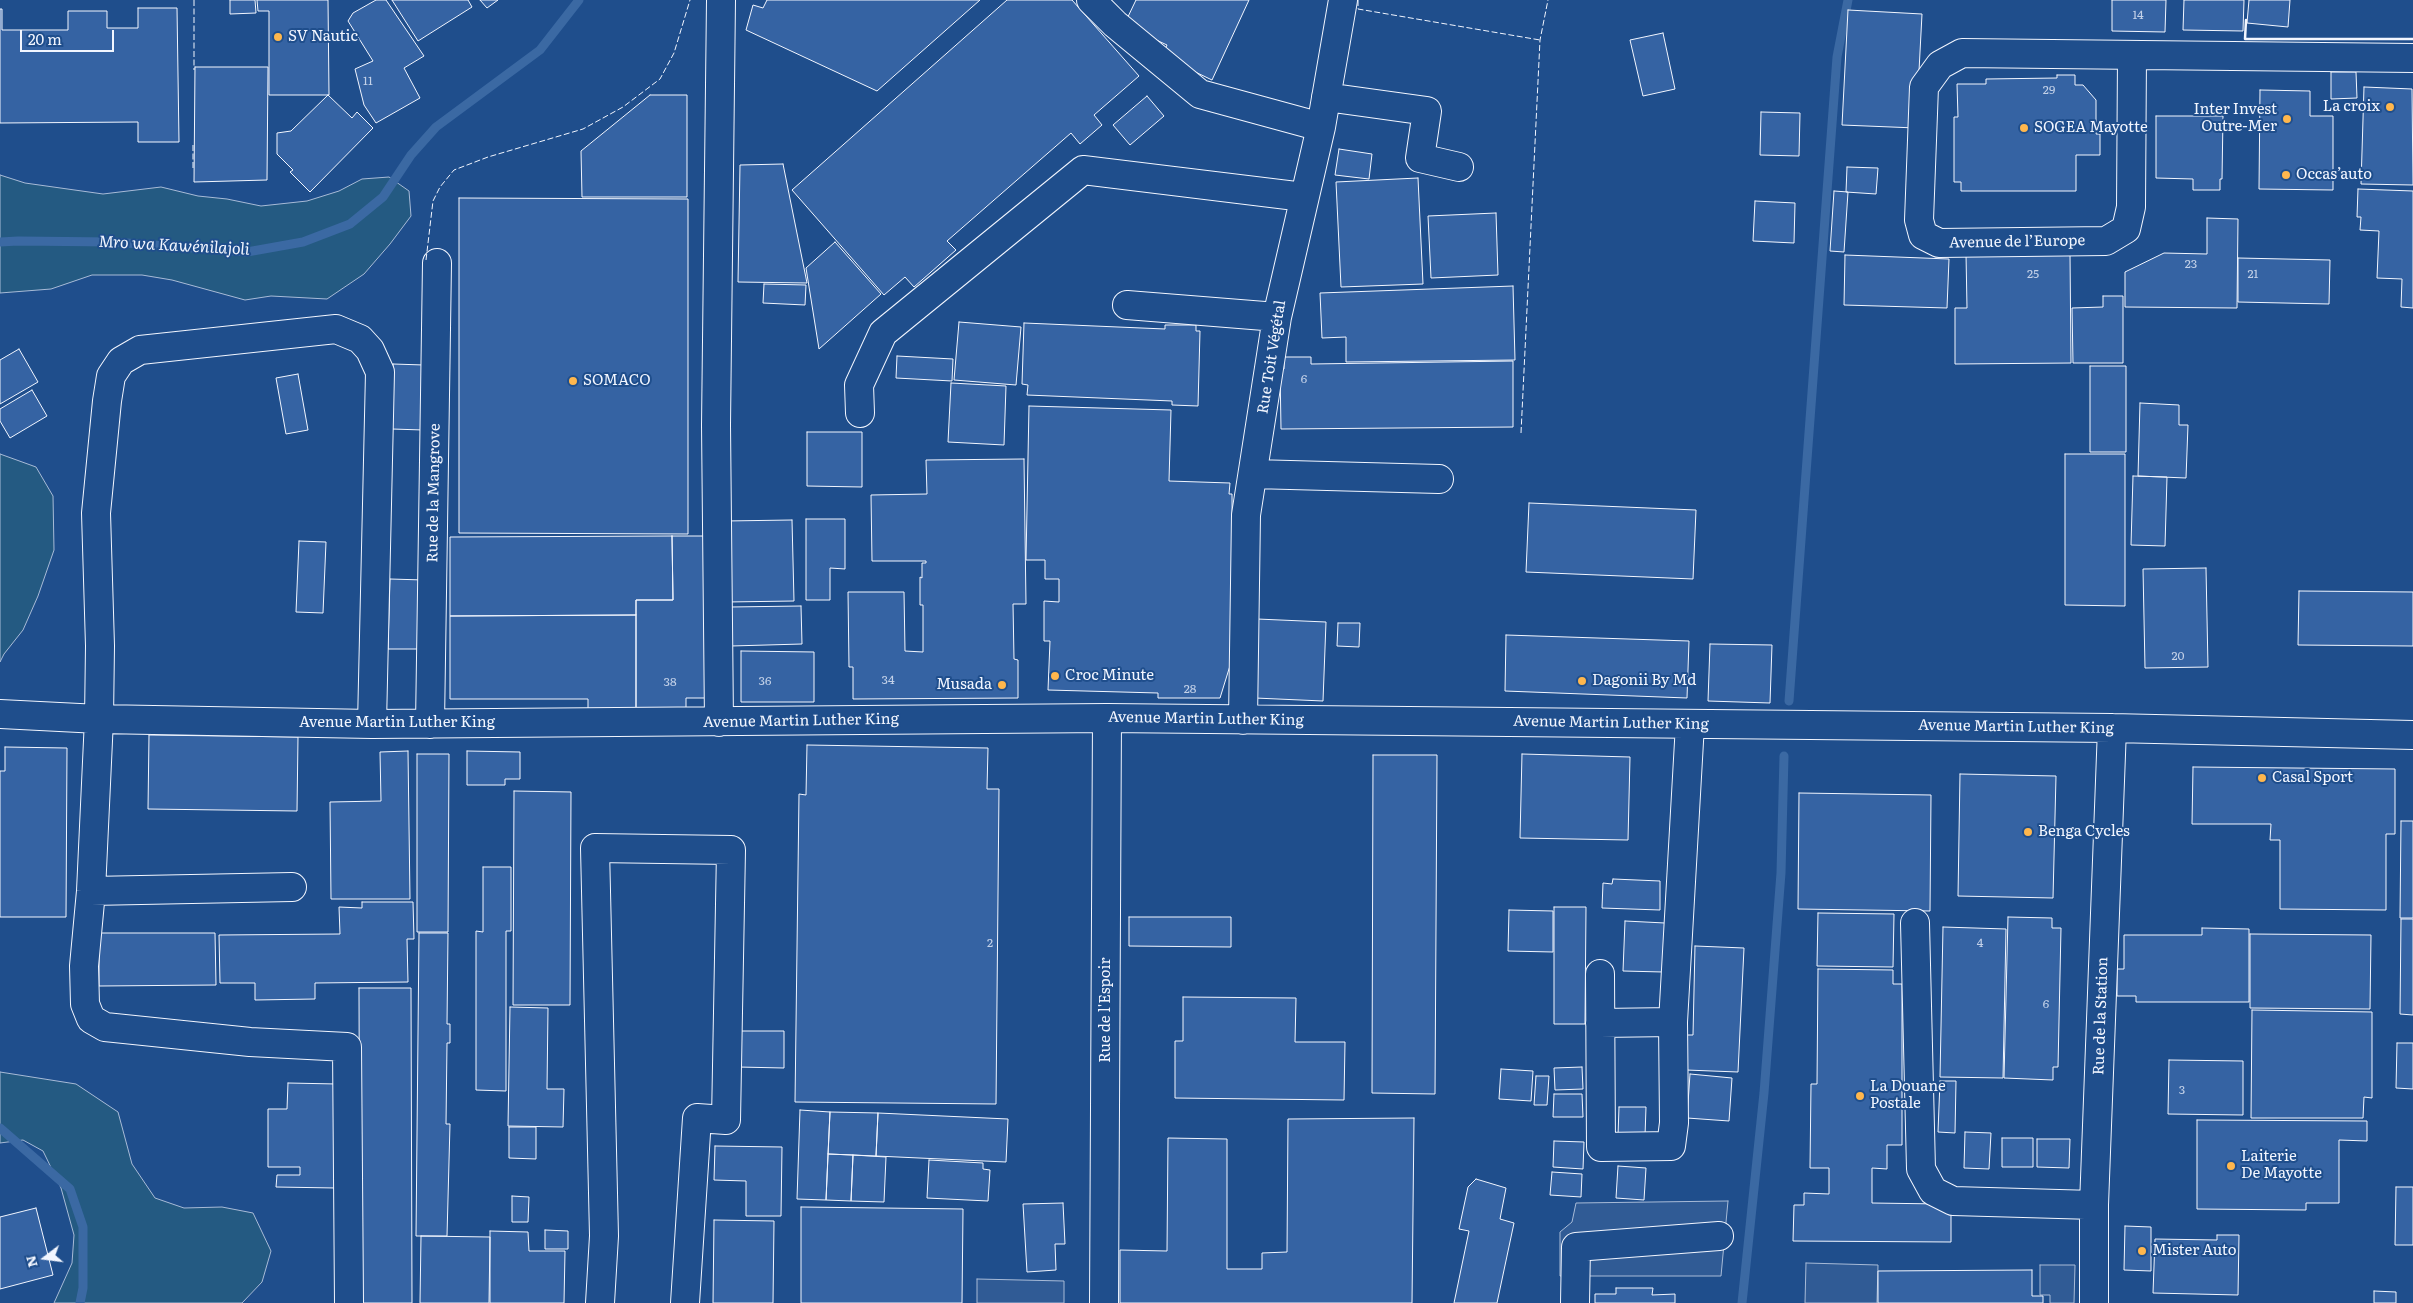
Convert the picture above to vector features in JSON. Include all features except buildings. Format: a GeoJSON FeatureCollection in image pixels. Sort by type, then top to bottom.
{"type":"FeatureCollection","features":[{"type":"Feature","properties":{"kind":"street"},"geometry":{"type":"LineString","coordinates":[[719,722],[716,425],[721,0]]}},
{"type":"Feature","properties":{"kind":"street"},"geometry":{"type":"LineString","coordinates":[[1091,0],[1115,24],[1200,94],[1321,127]]}},
{"type":"Feature","properties":{"kind":"street","name":"Rue Toit Végétal"},"geometry":{"type":"LineString","coordinates":[[1242,720],[1246,515],[1278,317],[1321,127],[1343,0]]}},
{"type":"Feature","properties":{"kind":"street","name":"Avenue de l’Europe"},"geometry":{"type":"LineString","coordinates":[[2132,56],[2131,207],[2126,229],[2106,241],[1939,243],[1923,235],[1919,220],[1924,87],[1940,65],[1962,54],[2413,58]]}},
{"type":"Feature","properties":{"kind":"street"},"geometry":{"type":"LineString","coordinates":[[1326,97],[1427,111],[1420,158],[1459,167]]}},
{"type":"Feature","properties":{"kind":"street"},"geometry":{"type":"LineString","coordinates":[[860,413],[859,385],[883,333],[1083,170],[1304,197]]}},
{"type":"Feature","properties":{"kind":"street","name":"Rue de la Mangrove"},"geometry":{"type":"LineString","coordinates":[[430,724],[437,262]]}},
{"type":"Feature","properties":{"kind":"street"},"geometry":{"type":"LineString","coordinates":[[1126,305],[1278,317]]}},
{"type":"Feature","properties":{"kind":"street"},"geometry":{"type":"LineString","coordinates":[[349,1303],[347,1047],[250,1042],[105,1027],[91,1018],[85,1004],[84,966],[91,891],[99,719],[100,646],[96,513],[111,376],[121,361],[140,350],[336,329],[360,340],[370,350],[380,372],[372,724]]}},
{"type":"Feature","properties":{"kind":"street"},"geometry":{"type":"LineString","coordinates":[[1253,474],[1439,480]]}},
{"type":"Feature","properties":{"kind":"street","name":"Avenue Martin Luther King"},"geometry":{"type":"LineString","coordinates":[[8,714],[99,719],[372,724],[1107,718],[2112,728],[2413,735]]}},
{"type":"Feature","properties":{"kind":"street","name":"Rue de l'Espoir"},"geometry":{"type":"LineString","coordinates":[[1104,1303],[1107,718]]}},
{"type":"Feature","properties":{"kind":"street"},"geometry":{"type":"LineString","coordinates":[[1600,974],[1601,1147],[1671,1146],[1674,1123],[1673,1022],[1690,724]]}},
{"type":"Feature","properties":{"kind":"street","name":"Rue de la Station"},"geometry":{"type":"LineString","coordinates":[[2094,1303],[2094,1205],[2112,728]]}},
{"type":"Feature","properties":{"kind":"street"},"geometry":{"type":"LineString","coordinates":[[600,1303],[604,1236],[595,848],[731,850],[726,1120],[697,1118],[685,1303]]}},
{"type":"Feature","properties":{"kind":"street"},"geometry":{"type":"LineString","coordinates":[[91,891],[292,887]]}},
{"type":"Feature","properties":{"kind":"street"},"geometry":{"type":"LineString","coordinates":[[1915,923],[1921,1168],[1934,1191],[1953,1201],[2094,1205]]}},
{"type":"Feature","properties":{"kind":"street"},"geometry":{"type":"LineString","coordinates":[[1600,1023],[1673,1022]]}},
{"type":"Feature","properties":{"kind":"street"},"geometry":{"type":"LineString","coordinates":[[1575,1303],[1576,1247],[1719,1236]]}},
{"type":"Feature","properties":{"kind":"shaded area"},"geometry":{"type":"Polygon","coordinates":[[[0,175],[25,183],[103,194],[161,187],[198,196],[227,199],[261,206],[307,201],[339,191],[362,179],[389,177],[409,191],[411,216],[364,274],[327,299],[271,296],[245,300],[172,280],[142,275],[92,275],[51,289],[0,293],[0,175]]]}},
{"type":"Feature","properties":{"kind":"shaded area"},"geometry":{"type":"Polygon","coordinates":[[[0,454],[36,467],[53,496],[54,550],[38,596],[23,630],[0,662],[0,454]]]}},
{"type":"Feature","properties":{"kind":"shaded area"},"geometry":{"type":"Polygon","coordinates":[[[0,1072],[76,1084],[118,1112],[132,1164],[155,1198],[184,1208],[222,1207],[253,1213],[271,1251],[262,1282],[242,1303],[54,1303],[72,1263],[74,1235],[61,1188],[43,1151],[23,1140],[0,1143],[0,1072]]]}},
{"type":"Feature","properties":{"kind":"shaded area"},"geometry":{"type":"Polygon","coordinates":[[[1728,1201],[1721,1276],[1560,1276],[1560,1232],[1572,1222],[1576,1203],[1728,1201]]]}},
{"type":"Feature","properties":{"kind":"shaded area"},"geometry":{"type":"Polygon","coordinates":[[[1806,1263],[1878,1265],[1877,1303],[1805,1303],[1806,1263]]]}},
{"type":"Feature","properties":{"kind":"shaded area"},"geometry":{"type":"Polygon","coordinates":[[[2040,1265],[2075,1265],[2074,1303],[2050,1303],[2050,1295],[2040,1295],[2040,1265]]]}},
{"type":"Feature","properties":{"kind":"shaded area"},"geometry":{"type":"Polygon","coordinates":[[[977,1279],[1064,1281],[1064,1303],[977,1303],[977,1279]]]}},
{"type":"Feature","properties":{"kind":"waterway","name":"Mro wa Kawénilajoli"},"geometry":{"type":"LineString","coordinates":[[0,242],[113,242],[247,252],[303,242],[350,224],[383,197],[411,155],[436,127],[540,50],[579,0]]}},
{"type":"Feature","properties":{"kind":"waterway"},"geometry":{"type":"LineString","coordinates":[[1789,701],[1837,57],[1848,0]]}},
{"type":"Feature","properties":{"kind":"waterway"},"geometry":{"type":"LineString","coordinates":[[1742,1303],[1764,1093],[1781,873],[1784,756]]}},
{"type":"Feature","properties":{"kind":"waterway","name":"Mro wa Kawénilajoli"},"geometry":{"type":"LineString","coordinates":[[0,1128],[70,1189],[83,1227],[83,1288],[80,1303]]}},
{"type":"Feature","properties":{"kind":"fence"},"geometry":{"type":"LineString","coordinates":[[194,0],[194,70]]}},
{"type":"Feature","properties":{"kind":"fence"},"geometry":{"type":"LineString","coordinates":[[426,260],[433,201],[440,187],[454,170],[488,157],[583,129],[623,107],[660,79],[674,53],[690,0]]}},
{"type":"Feature","properties":{"kind":"fence"},"geometry":{"type":"LineString","coordinates":[[1358,0],[1358,9],[1540,40]]}},
{"type":"Feature","properties":{"kind":"fence"},"geometry":{"type":"LineString","coordinates":[[1521,433],[1540,40],[1548,0]]}},
{"type":"Feature","properties":{"kind":"fence"},"geometry":{"type":"LineString","coordinates":[[193,145],[193,168]]}},
{"type":"Feature","properties":{"kind":"wall"},"geometry":{"type":"LineString","coordinates":[[2246,20],[2245,39],[2413,39]]}},
{"type":"Feature","properties":{"kind":"place","name":"SV Nautic"},"geometry":{"type":"Point","coordinates":[278,37]}},
{"type":"Feature","properties":{"kind":"place","name":"La croix"},"geometry":{"type":"Point","coordinates":[2390,107]}},
{"type":"Feature","properties":{"kind":"place","name":"Inter Invest Outre-Mer"},"geometry":{"type":"Point","coordinates":[2287,119]}},
{"type":"Feature","properties":{"kind":"place","name":"SOGEA Mayotte"},"geometry":{"type":"Point","coordinates":[2024,128]}},
{"type":"Feature","properties":{"kind":"place","name":"Occas’auto"},"geometry":{"type":"Point","coordinates":[2286,175]}},
{"type":"Feature","properties":{"kind":"place","name":"SOMACO"},"geometry":{"type":"Point","coordinates":[573,381]}},
{"type":"Feature","properties":{"kind":"place","name":"Croc Minute"},"geometry":{"type":"Point","coordinates":[1055,676]}},
{"type":"Feature","properties":{"kind":"place","name":"Dagonii By Md"},"geometry":{"type":"Point","coordinates":[1582,681]}},
{"type":"Feature","properties":{"kind":"place","name":"Musada"},"geometry":{"type":"Point","coordinates":[1002,685]}},
{"type":"Feature","properties":{"kind":"place","name":"Casal Sport"},"geometry":{"type":"Point","coordinates":[2262,778]}},
{"type":"Feature","properties":{"kind":"place","name":"Benga Cycles"},"geometry":{"type":"Point","coordinates":[2028,832]}},
{"type":"Feature","properties":{"kind":"place","name":"La Douane Postale"},"geometry":{"type":"Point","coordinates":[1860,1096]}},
{"type":"Feature","properties":{"kind":"place","name":"Laiterie De Mayotte"},"geometry":{"type":"Point","coordinates":[2231,1166]}},
{"type":"Feature","properties":{"kind":"place","name":"Mister Auto"},"geometry":{"type":"Point","coordinates":[2142,1251]}}]}
